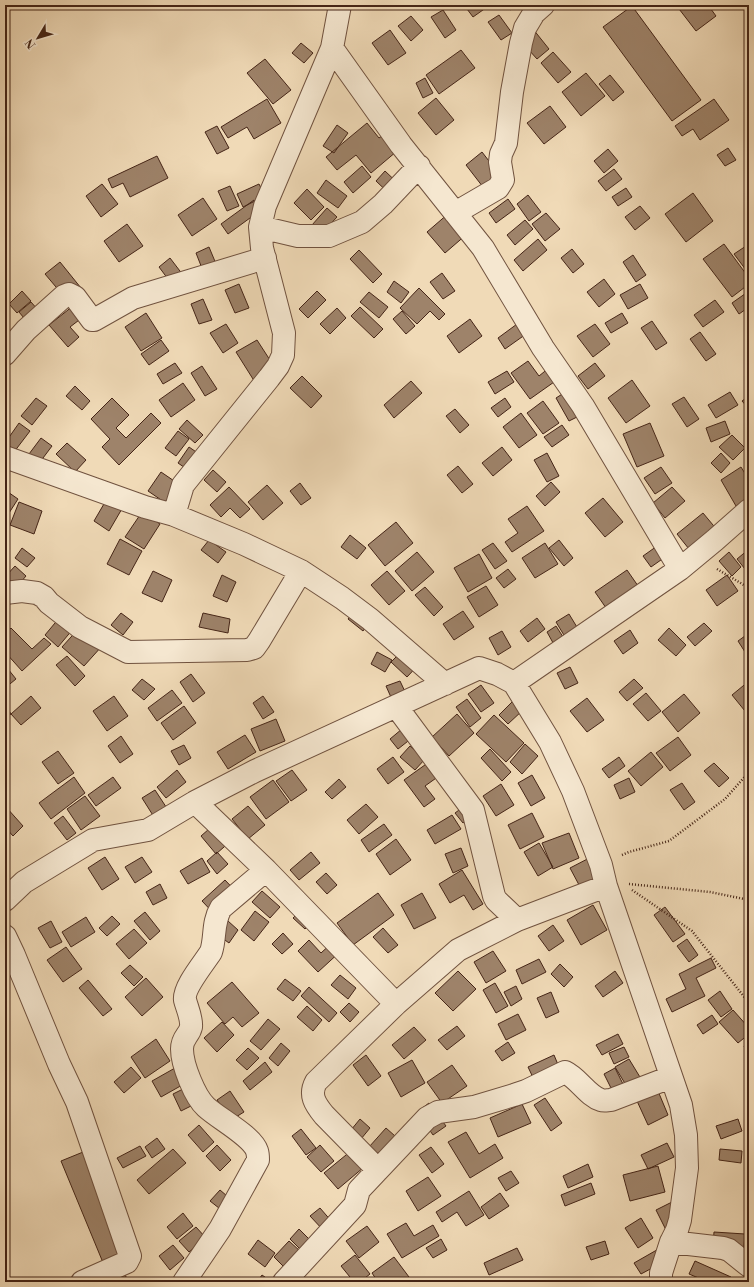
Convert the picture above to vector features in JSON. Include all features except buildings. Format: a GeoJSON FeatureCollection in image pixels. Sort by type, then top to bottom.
{"type":"FeatureCollection","features":[{"type":"Feature","properties":{"kind":"street"},"geometry":{"type":"LineString","coordinates":[[174,515],[183,485],[269,378],[278,366],[283,355],[284,333],[264,258],[260,227],[266,206],[332,48],[340,5]]}},
{"type":"Feature","properties":{"kind":"street"},"geometry":{"type":"LineString","coordinates":[[455,213],[498,188],[503,180],[500,162],[501,154],[506,143],[515,70],[521,43],[525,28],[534,13],[543,5]]}},
{"type":"Feature","properties":{"kind":"street"},"geometry":{"type":"LineString","coordinates":[[332,48],[401,145],[483,248],[543,348],[688,563]]}},
{"type":"Feature","properties":{"kind":"street"},"geometry":{"type":"LineString","coordinates":[[260,227],[298,236],[329,236],[362,222],[383,204],[419,166]]}},
{"type":"Feature","properties":{"kind":"street"},"geometry":{"type":"LineString","coordinates":[[5,354],[26,330],[64,296],[70,294],[75,297],[92,320],[94,320],[133,298],[264,258]]}},
{"type":"Feature","properties":{"kind":"street"},"geometry":{"type":"LineString","coordinates":[[5,457],[144,507],[174,515],[244,544],[301,570],[370,619],[445,684]]}},
{"type":"Feature","properties":{"kind":"street"},"geometry":{"type":"LineString","coordinates":[[514,683],[688,563],[749,510]]}},
{"type":"Feature","properties":{"kind":"street"},"geometry":{"type":"LineString","coordinates":[[5,593],[22,591],[37,593],[44,597],[80,627],[128,652],[247,650],[254,648],[259,641],[301,570]]}},
{"type":"Feature","properties":{"kind":"street"},"geometry":{"type":"LineString","coordinates":[[5,900],[24,882],[93,840],[148,830],[195,802],[255,771],[479,668],[497,674],[514,683],[550,742],[573,791],[601,864],[606,886],[681,1105],[686,1134],[687,1168],[680,1220],[661,1273],[661,1282]]}},
{"type":"Feature","properties":{"kind":"street"},"geometry":{"type":"LineString","coordinates":[[396,706],[473,810],[494,896],[496,900],[517,920]]}},
{"type":"Feature","properties":{"kind":"street"},"geometry":{"type":"LineString","coordinates":[[195,802],[266,870],[396,1004]]}},
{"type":"Feature","properties":{"kind":"street"},"geometry":{"type":"LineString","coordinates":[[184,1282],[220,1230],[258,1160],[255,1146],[241,1133],[206,1107],[198,1098],[182,1058],[183,1040],[190,1030],[191,1025],[184,998],[186,991],[211,952],[213,947],[215,923],[221,908],[266,870]]}},
{"type":"Feature","properties":{"kind":"street"},"geometry":{"type":"LineString","coordinates":[[378,1170],[317,1106],[312,1089],[323,1073],[396,1004],[458,950],[517,920],[606,886]]}},
{"type":"Feature","properties":{"kind":"street"},"geometry":{"type":"LineString","coordinates":[[5,936],[59,1064],[77,1102],[130,1256],[127,1262],[82,1282]]}},
{"type":"Feature","properties":{"kind":"street"},"geometry":{"type":"LineString","coordinates":[[284,1282],[355,1205],[359,1190],[427,1118],[438,1112],[474,1107],[514,1096],[565,1072],[572,1075],[600,1100],[611,1100],[671,1077]]}},
{"type":"Feature","properties":{"kind":"street"},"geometry":{"type":"LineString","coordinates":[[671,1242],[723,1248],[729,1250],[749,1266]]}},
{"type":"Feature","properties":{"kind":"path"},"geometry":{"type":"LineString","coordinates":[[688,563],[749,588]]}},
{"type":"Feature","properties":{"kind":"path"},"geometry":{"type":"LineString","coordinates":[[601,864],[629,852],[668,841],[725,799],[749,772]]}},
{"type":"Feature","properties":{"kind":"path"},"geometry":{"type":"LineString","coordinates":[[749,900],[710,892],[622,883],[692,931],[749,1003]]}}]}
